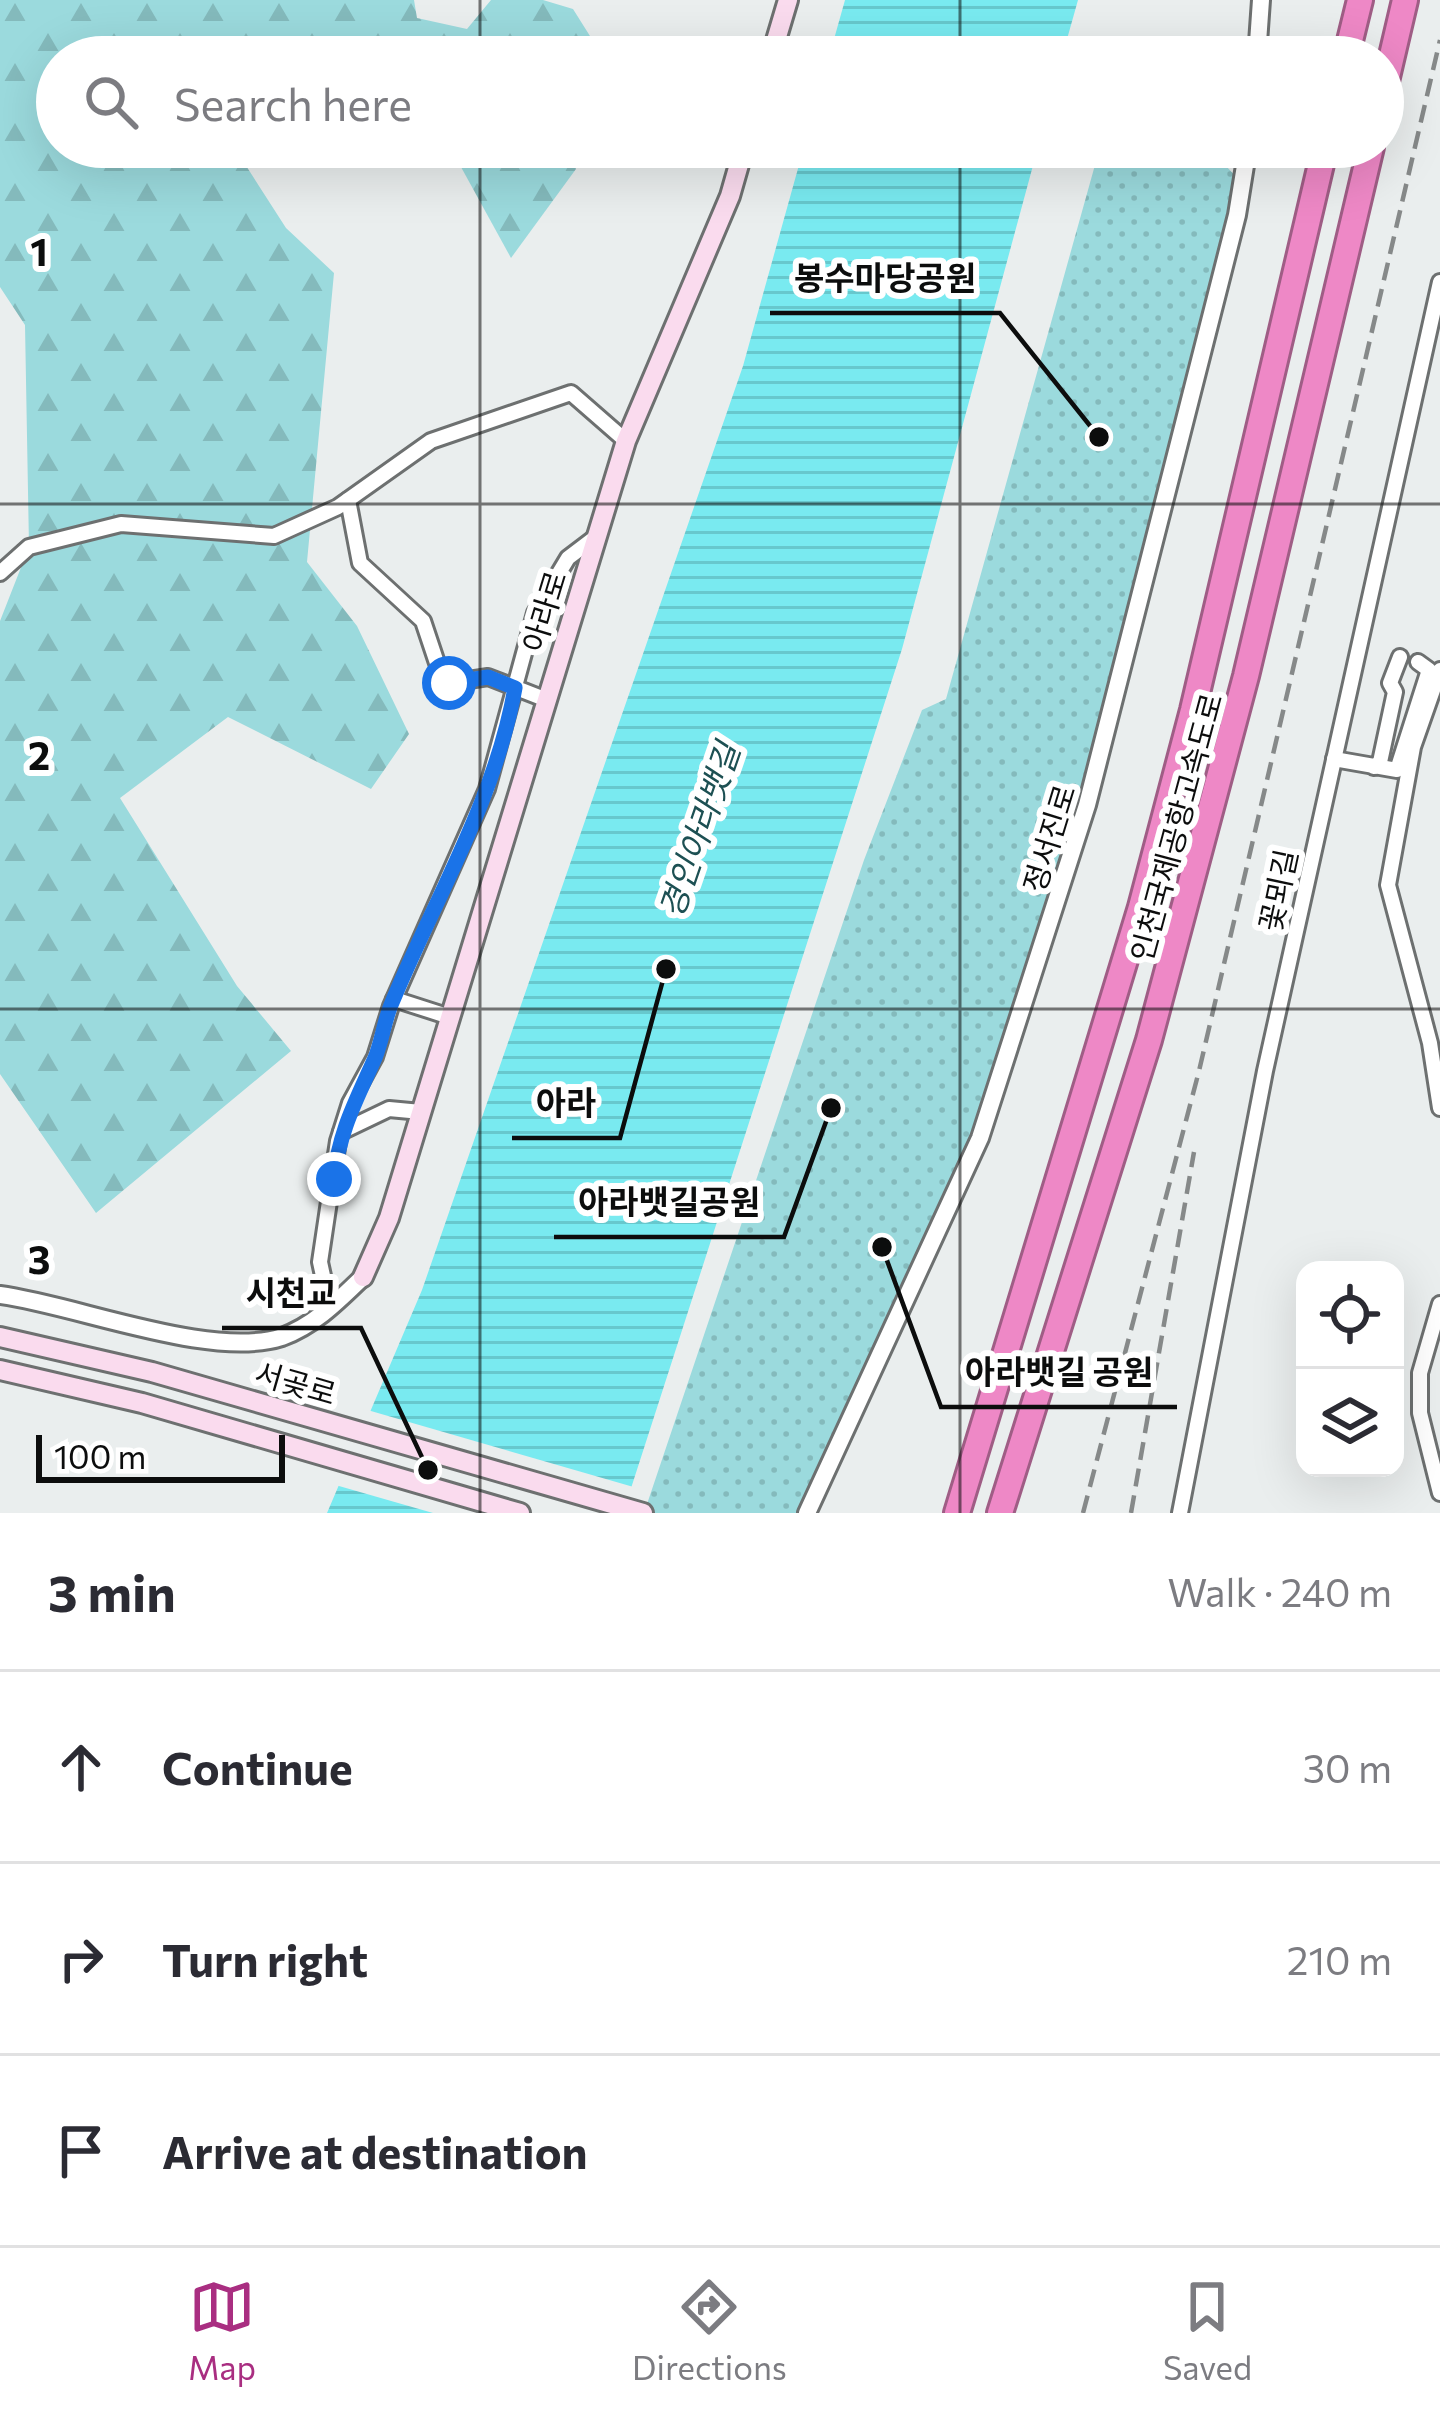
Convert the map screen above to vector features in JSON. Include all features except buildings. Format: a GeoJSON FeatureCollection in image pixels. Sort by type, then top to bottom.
{"type":"FeatureCollection","features":[{"type":"Feature","properties":{"kind":"highway"},"geometry":{"type":"LineString","coordinates":[[1351,36],[1360,0]]}},
{"type":"Feature","properties":{"kind":"highway"},"geometry":{"type":"LineString","coordinates":[[1397,36],[1405,0]]}},
{"type":"Feature","properties":{"kind":"highway","name":"인천국제공항고속도로"},"geometry":{"type":"LineString","coordinates":[[957,1513],[1141,907],[1193,710],[1320,168]]}},
{"type":"Feature","properties":{"kind":"highway","name":"인천국제공항고속도로"},"geometry":{"type":"LineString","coordinates":[[1000,1513],[1149,1040],[1246,676],[1366,168]]}},
{"type":"Feature","properties":{"kind":"main road"},"geometry":{"type":"LineString","coordinates":[[777,36],[788,0]]}},
{"type":"Feature","properties":{"kind":"main road","name":"아라로"},"geometry":{"type":"LineString","coordinates":[[363,1277],[389,1218],[626,441],[738,168]]}},
{"type":"Feature","properties":{"kind":"main road","name":"서곶로"},"geometry":{"type":"LineString","coordinates":[[0,1337],[152,1372],[643,1513]]}},
{"type":"Feature","properties":{"kind":"main road"},"geometry":{"type":"LineString","coordinates":[[0,1370],[142,1403],[520,1513]]}},
{"type":"Feature","properties":{"kind":"street"},"geometry":{"type":"LineString","coordinates":[[1259,36],[1262,0]]}},
{"type":"Feature","properties":{"kind":"street","name":"정서진로"},"geometry":{"type":"LineString","coordinates":[[807,1513],[980,1138],[1050,925],[1099,759],[1237,215],[1245,168]]}},
{"type":"Feature","properties":{"kind":"street","name":"꽃뫼길"},"geometry":{"type":"LineString","coordinates":[[1180,1513],[1265,1071],[1440,282]]}},
{"type":"Feature","properties":{"kind":"street"},"geometry":{"type":"LineString","coordinates":[[0,573],[28,547],[121,524],[274,536],[348,500],[430,441],[571,393],[626,441]]}},
{"type":"Feature","properties":{"kind":"street"},"geometry":{"type":"LineString","coordinates":[[348,500],[360,563],[423,621],[440,672],[449,683],[488,677],[547,700]]}},
{"type":"Feature","properties":{"kind":"street"},"geometry":{"type":"LineString","coordinates":[[330,1308],[320,1262],[340,1132],[487,789],[535,613],[550,581],[584,542],[597,536]]}},
{"type":"Feature","properties":{"kind":"street"},"geometry":{"type":"LineString","coordinates":[[1374,767],[1380,762],[1395,692],[1390,683],[1400,657]]}},
{"type":"Feature","properties":{"kind":"street"},"geometry":{"type":"LineString","coordinates":[[1334,759],[1394,772],[1400,767],[1407,727],[1429,670],[1418,662]]}},
{"type":"Feature","properties":{"kind":"street"},"geometry":{"type":"LineString","coordinates":[[1440,670],[1413,747],[1388,886],[1430,1043],[1440,1108]]}},
{"type":"Feature","properties":{"kind":"street"},"geometry":{"type":"LineString","coordinates":[[394,999],[450,1017]]}},
{"type":"Feature","properties":{"kind":"street"},"geometry":{"type":"LineString","coordinates":[[340,1132],[389,1109],[421,1112]]}},
{"type":"Feature","properties":{"kind":"street","name":"아라로"},"geometry":{"type":"LineString","coordinates":[[0,1294],[214,1340],[279,1338],[330,1308],[363,1277]]}},
{"type":"Feature","properties":{"kind":"street"},"geometry":{"type":"LineString","coordinates":[[1440,1304],[1420,1372],[1420,1414],[1440,1493]]}},
{"type":"Feature","properties":{"kind":"green space"},"geometry":{"type":"Polygon","coordinates":[[[0,0],[414,0],[417,18],[467,29],[491,0],[543,0],[573,9],[590,36],[36,36],[36,168],[247,168],[286,228],[334,273],[307,562],[357,626],[409,734],[371,789],[228,717],[120,798],[237,986],[291,1051],[96,1213],[0,1074],[0,621],[29,547],[25,325],[0,287],[0,0]]]}},
{"type":"Feature","properties":{"kind":"green space"},"geometry":{"type":"Polygon","coordinates":[[[462,168],[576,168],[576,169],[511,258],[462,168]]]}},
{"type":"Feature","properties":{"kind":"green space"},"geometry":{"type":"Polygon","coordinates":[[[1094,168],[1228,168],[1244,185],[1087,805],[980,1138],[807,1513],[644,1513],[864,860],[922,710],[946,699],[1094,168]]]}},
{"type":"Feature","properties":{"kind":"water"},"geometry":{"type":"Polygon","coordinates":[[[845,0],[1078,0],[1068,36],[835,36],[845,0]]]}},
{"type":"Feature","properties":{"kind":"water","name":"경인아라뱃길"},"geometry":{"type":"Polygon","coordinates":[[[798,168],[1032,168],[902,649],[623,1513],[327,1513],[422,1290],[743,366],[798,168]]]}},
{"type":"Feature","properties":{"kind":"pier"},"geometry":{"type":"Polygon","coordinates":[[[364,1409],[637,1488],[629,1513],[433,1513],[332,1484],[364,1409]]]}},
{"type":"Feature","properties":{"kind":"railway"},"geometry":{"type":"LineString","coordinates":[[1083,1513],[1199,1071],[1440,40]]}},
{"type":"Feature","properties":{"kind":"railway"},"geometry":{"type":"LineString","coordinates":[[1131,1513],[1194,1152]]}},
{"type":"Feature","properties":{"kind":"place","name":"봉수마당공원"},"geometry":{"type":"Point","coordinates":[1099,437]}},
{"type":"Feature","properties":{"kind":"place","name":"아라"},"geometry":{"type":"Point","coordinates":[666,969]}},
{"type":"Feature","properties":{"kind":"place","name":"아라뱃길공원"},"geometry":{"type":"Point","coordinates":[831,1108]}},
{"type":"Feature","properties":{"kind":"place","name":"아라뱃길 공원"},"geometry":{"type":"Point","coordinates":[882,1247]}},
{"type":"Feature","properties":{"kind":"place","name":"시천교"},"geometry":{"type":"Point","coordinates":[428,1470]}},
{"type":"Feature","properties":{"kind":"route"},"geometry":{"type":"LineString","coordinates":[[334,1179],[338,1141],[350,1103],[375,1057],[391,1006],[446,891],[509,724],[515,688],[488,677],[449,683]]}}]}
